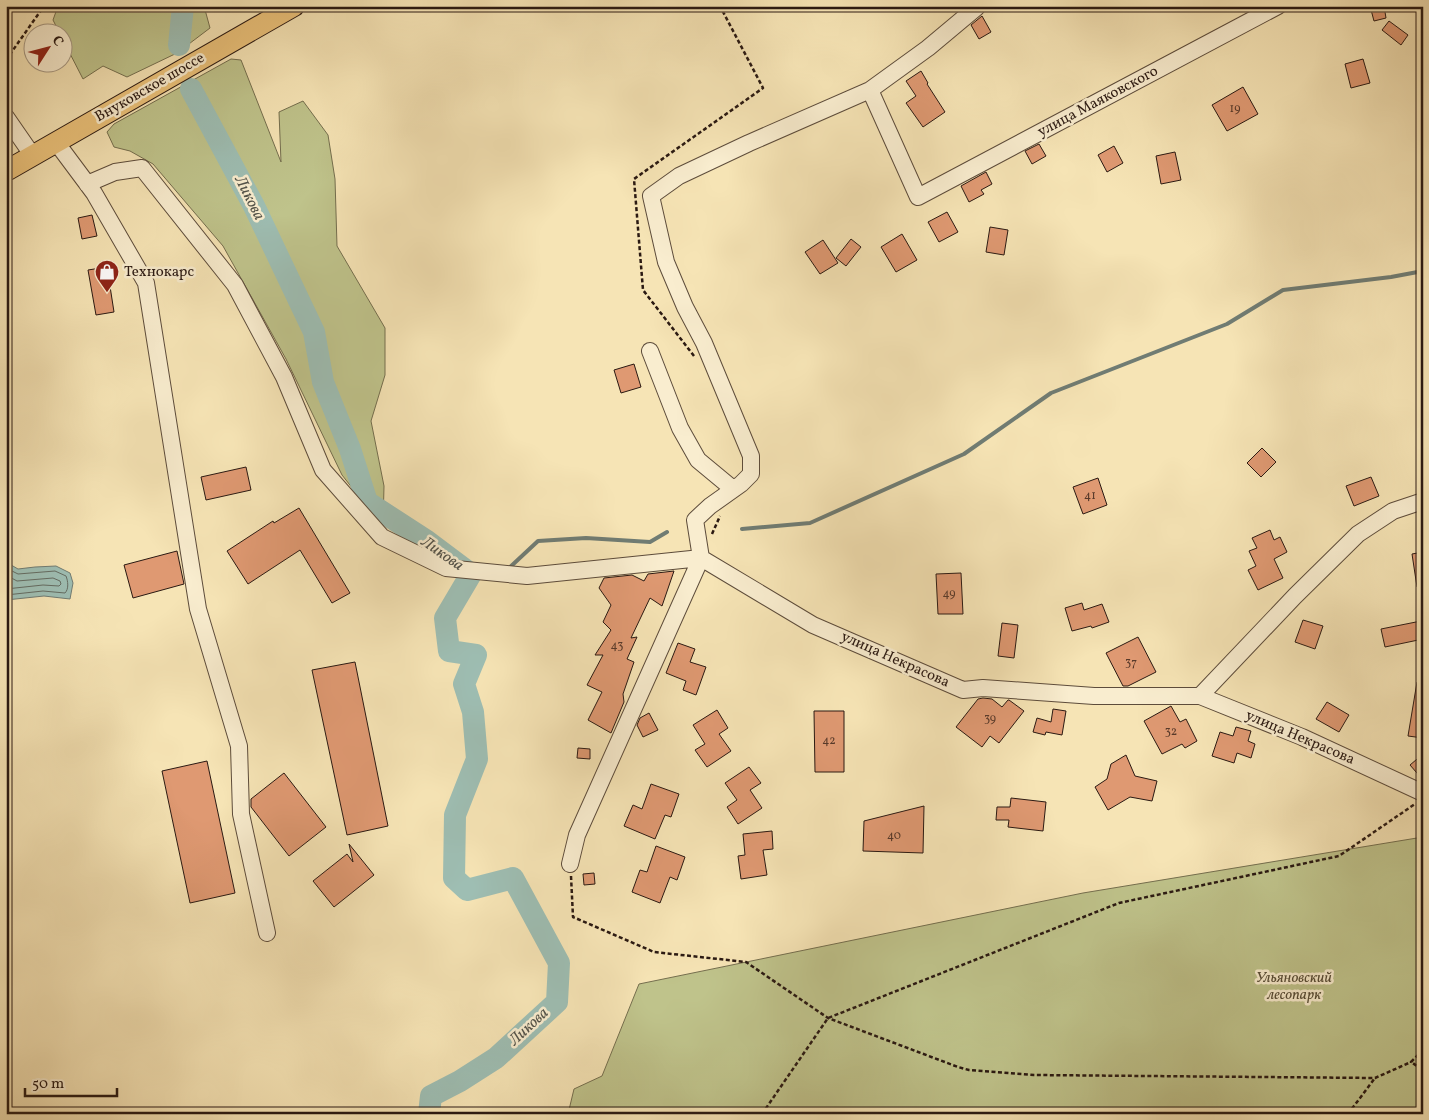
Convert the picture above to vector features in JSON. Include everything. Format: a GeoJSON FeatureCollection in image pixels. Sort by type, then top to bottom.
{"type":"FeatureCollection","features":[{"type":"Feature","properties":{"kind":"main road","name":"Внуковское шоссе"},"geometry":{"type":"LineString","coordinates":[[6,171],[294,6]]}},
{"type":"Feature","properties":{"kind":"street","name":"улица Маяковского"},"geometry":{"type":"LineString","coordinates":[[870,90],[918,197],[1278,6]]}},
{"type":"Feature","properties":{"kind":"street"},"geometry":{"type":"LineString","coordinates":[[570,864],[577,834],[701,558],[695,520],[751,474],[751,456],[704,343],[685,307],[666,262],[650,196],[679,176],[870,90],[928,48],[977,7]]}},
{"type":"Feature","properties":{"kind":"street"},"geometry":{"type":"LineString","coordinates":[[6,117],[33,156]]}},
{"type":"Feature","properties":{"kind":"street"},"geometry":{"type":"LineString","coordinates":[[56,142],[87,184],[146,284],[198,609],[239,746],[241,814],[267,933]]}},
{"type":"Feature","properties":{"kind":"street"},"geometry":{"type":"LineString","coordinates":[[87,184],[115,172],[142,168],[235,285],[284,377],[323,470],[382,537],[446,568],[527,576],[701,558]]}},
{"type":"Feature","properties":{"kind":"street"},"geometry":{"type":"LineString","coordinates":[[650,351],[680,428],[698,460],[733,490]]}},
{"type":"Feature","properties":{"kind":"street"},"geometry":{"type":"LineString","coordinates":[[1200,696],[1295,596],[1358,534],[1393,510],[1423,501]]}},
{"type":"Feature","properties":{"kind":"street","name":"улица Некрасова"},"geometry":{"type":"LineString","coordinates":[[701,558],[813,625],[963,690],[983,688],[1094,696],[1200,696],[1302,737],[1419,799]]}},
{"type":"Feature","properties":{"kind":"path"},"geometry":{"type":"LineString","coordinates":[[6,60],[44,6]]}},
{"type":"Feature","properties":{"kind":"path"},"geometry":{"type":"LineString","coordinates":[[694,357],[643,290],[634,179],[763,88],[720,6]]}},
{"type":"Feature","properties":{"kind":"path"},"geometry":{"type":"LineString","coordinates":[[701,558],[721,515]]}},
{"type":"Feature","properties":{"kind":"path"},"geometry":{"type":"LineString","coordinates":[[762,1114],[828,1018],[1119,903],[1339,856],[1419,799]]}},
{"type":"Feature","properties":{"kind":"path"},"geometry":{"type":"LineString","coordinates":[[570,864],[573,917],[654,952],[746,962],[828,1018],[969,1070],[1034,1075],[1375,1078],[1411,1062],[1423,1050]]}},
{"type":"Feature","properties":{"kind":"path"},"geometry":{"type":"LineString","coordinates":[[1411,1062],[1423,1070]]}},
{"type":"Feature","properties":{"kind":"path"},"geometry":{"type":"LineString","coordinates":[[1348,1114],[1375,1078]]}},
{"type":"Feature","properties":{"kind":"green space"},"geometry":{"type":"Polygon","coordinates":[[[58,6],[204,6],[210,28],[177,53],[127,77],[103,66],[83,79],[72,58],[72,22],[54,22],[58,6]]]}},
{"type":"Feature","properties":{"kind":"green space"},"geometry":{"type":"Polygon","coordinates":[[[231,59],[241,60],[281,162],[279,112],[303,101],[328,135],[335,179],[337,246],[385,328],[385,375],[371,421],[384,486],[383,527],[342,475],[286,359],[223,246],[153,164],[130,151],[114,147],[107,132],[114,124],[231,59]]]}},
{"type":"Feature","properties":{"kind":"green space","name":"Ульяновский лесопарк"},"geometry":{"type":"Polygon","coordinates":[[[1423,837],[1423,1114],[568,1114],[574,1089],[602,1076],[639,984],[1083,893],[1423,837]]]}},
{"type":"Feature","properties":{"kind":"water"},"geometry":{"type":"Polygon","coordinates":[[[6,562],[18,569],[56,566],[70,573],[73,583],[70,599],[44,596],[6,600],[6,562]]]}},
{"type":"Feature","properties":{"kind":"building"},"geometry":{"type":"Polygon","coordinates":[[[1370,6],[1384,6],[1386,18],[1374,21],[1370,6]]]}},
{"type":"Feature","properties":{"kind":"building"},"geometry":{"type":"Polygon","coordinates":[[[982,16],[991,32],[979,39],[971,25],[982,16]]]}},
{"type":"Feature","properties":{"kind":"building"},"geometry":{"type":"Polygon","coordinates":[[[1389,21],[1408,35],[1401,45],[1382,30],[1389,21]]]}},
{"type":"Feature","properties":{"kind":"building"},"geometry":{"type":"Polygon","coordinates":[[[1363,59],[1370,83],[1351,88],[1345,64],[1363,59]]]}},
{"type":"Feature","properties":{"kind":"building"},"geometry":{"type":"Polygon","coordinates":[[[921,71],[945,112],[923,127],[906,103],[916,96],[906,81],[921,71]]]}},
{"type":"Feature","properties":{"kind":"building"},"geometry":{"type":"Polygon","coordinates":[[[1243,87],[1258,114],[1227,131],[1212,105],[1243,87]]]}},
{"type":"Feature","properties":{"kind":"building"},"geometry":{"type":"Polygon","coordinates":[[[1039,144],[1046,156],[1032,164],[1025,151],[1039,144]]]}},
{"type":"Feature","properties":{"kind":"building"},"geometry":{"type":"Polygon","coordinates":[[[1114,146],[1123,163],[1107,172],[1098,155],[1114,146]]]}},
{"type":"Feature","properties":{"kind":"building"},"geometry":{"type":"Polygon","coordinates":[[[1175,152],[1181,180],[1161,184],[1156,156],[1175,152]]]}},
{"type":"Feature","properties":{"kind":"building"},"geometry":{"type":"Polygon","coordinates":[[[986,172],[992,184],[981,190],[984,194],[969,202],[961,186],[986,172]]]}},
{"type":"Feature","properties":{"kind":"building"},"geometry":{"type":"Polygon","coordinates":[[[947,212],[958,232],[939,242],[928,222],[947,212]]]}},
{"type":"Feature","properties":{"kind":"building"},"geometry":{"type":"Polygon","coordinates":[[[92,215],[97,236],[82,239],[78,218],[92,215]]]}},
{"type":"Feature","properties":{"kind":"building"},"geometry":{"type":"Polygon","coordinates":[[[990,227],[1008,230],[1004,255],[986,252],[990,227]]]}},
{"type":"Feature","properties":{"kind":"building"},"geometry":{"type":"Polygon","coordinates":[[[902,234],[917,260],[896,272],[881,247],[902,234]]]}},
{"type":"Feature","properties":{"kind":"building"},"geometry":{"type":"Polygon","coordinates":[[[851,239],[861,247],[846,266],[836,258],[851,239]]]}},
{"type":"Feature","properties":{"kind":"building"},"geometry":{"type":"Polygon","coordinates":[[[823,240],[838,263],[820,274],[805,252],[823,240]]]}},
{"type":"Feature","properties":{"kind":"building"},"geometry":{"type":"Polygon","coordinates":[[[107,267],[114,312],[96,315],[88,270],[107,267]]]}},
{"type":"Feature","properties":{"kind":"building"},"geometry":{"type":"Polygon","coordinates":[[[634,364],[641,387],[621,393],[614,370],[634,364]]]}},
{"type":"Feature","properties":{"kind":"building"},"geometry":{"type":"Polygon","coordinates":[[[1262,448],[1276,462],[1261,477],[1247,463],[1262,448]]]}},
{"type":"Feature","properties":{"kind":"building"},"geometry":{"type":"Polygon","coordinates":[[[246,467],[251,490],[206,500],[201,477],[246,467]]]}},
{"type":"Feature","properties":{"kind":"building"},"geometry":{"type":"Polygon","coordinates":[[[1371,477],[1379,496],[1354,506],[1346,486],[1371,477]]]}},
{"type":"Feature","properties":{"kind":"building"},"geometry":{"type":"Polygon","coordinates":[[[1098,478],[1107,505],[1083,514],[1073,487],[1098,478]]]}},
{"type":"Feature","properties":{"kind":"building"},"geometry":{"type":"Polygon","coordinates":[[[299,508],[350,593],[332,603],[300,550],[248,584],[227,551],[273,521],[274,523],[299,508]]]}},
{"type":"Feature","properties":{"kind":"building"},"geometry":{"type":"Polygon","coordinates":[[[1270,530],[1274,540],[1280,537],[1287,552],[1274,559],[1283,578],[1258,590],[1248,570],[1256,566],[1249,551],[1257,548],[1252,538],[1270,530]]]}},
{"type":"Feature","properties":{"kind":"building"},"geometry":{"type":"Polygon","coordinates":[[[177,551],[184,584],[133,598],[124,565],[177,551]]]}},
{"type":"Feature","properties":{"kind":"building"},"geometry":{"type":"Polygon","coordinates":[[[1423,552],[1423,587],[1417,587],[1412,554],[1423,552]]]}},
{"type":"Feature","properties":{"kind":"building"},"geometry":{"type":"Polygon","coordinates":[[[674,571],[662,606],[650,598],[631,638],[637,637],[627,659],[634,662],[623,694],[624,702],[611,733],[588,720],[602,692],[587,685],[603,655],[595,655],[611,630],[603,622],[611,605],[599,588],[604,578],[632,575],[644,581],[648,574],[674,571]]]}},
{"type":"Feature","properties":{"kind":"building"},"geometry":{"type":"Polygon","coordinates":[[[961,573],[963,614],[938,614],[936,574],[961,573]]]}},
{"type":"Feature","properties":{"kind":"building"},"geometry":{"type":"Polygon","coordinates":[[[1082,603],[1084,610],[1102,604],[1109,622],[1092,628],[1091,626],[1072,631],[1065,608],[1082,603]]]}},
{"type":"Feature","properties":{"kind":"building"},"geometry":{"type":"Polygon","coordinates":[[[1303,620],[1323,626],[1315,649],[1295,642],[1303,620]]]}},
{"type":"Feature","properties":{"kind":"building"},"geometry":{"type":"Polygon","coordinates":[[[1421,621],[1423,639],[1385,647],[1381,629],[1421,621]]]}},
{"type":"Feature","properties":{"kind":"building"},"geometry":{"type":"Polygon","coordinates":[[[1002,623],[1018,625],[1014,658],[998,656],[1002,623]]]}},
{"type":"Feature","properties":{"kind":"building"},"geometry":{"type":"Polygon","coordinates":[[[1138,637],[1156,672],[1128,686],[1123,686],[1106,653],[1138,637]]]}},
{"type":"Feature","properties":{"kind":"building"},"geometry":{"type":"Polygon","coordinates":[[[678,643],[695,649],[690,662],[706,667],[696,695],[683,690],[686,681],[666,673],[678,643]]]}},
{"type":"Feature","properties":{"kind":"building"},"geometry":{"type":"Polygon","coordinates":[[[355,662],[388,826],[347,835],[312,670],[355,662]]]}},
{"type":"Feature","properties":{"kind":"building"},"geometry":{"type":"Polygon","coordinates":[[[1417,682],[1423,683],[1423,738],[1408,736],[1417,682]]]}},
{"type":"Feature","properties":{"kind":"building"},"geometry":{"type":"Polygon","coordinates":[[[978,699],[992,699],[1002,707],[1009,700],[1024,711],[999,743],[990,736],[982,747],[956,727],[978,699]]]}},
{"type":"Feature","properties":{"kind":"building"},"geometry":{"type":"Polygon","coordinates":[[[1327,702],[1349,715],[1339,732],[1316,719],[1327,702]]]}},
{"type":"Feature","properties":{"kind":"building"},"geometry":{"type":"Polygon","coordinates":[[[1171,706],[1180,722],[1186,719],[1197,741],[1185,748],[1182,744],[1162,754],[1144,721],[1171,706]]]}},
{"type":"Feature","properties":{"kind":"building"},"geometry":{"type":"Polygon","coordinates":[[[1053,709],[1066,711],[1062,735],[1046,732],[1045,735],[1033,732],[1037,718],[1051,722],[1053,709]]]}},
{"type":"Feature","properties":{"kind":"building"},"geometry":{"type":"Polygon","coordinates":[[[717,710],[728,728],[719,734],[731,751],[707,767],[695,750],[705,744],[693,725],[717,710]]]}},
{"type":"Feature","properties":{"kind":"building"},"geometry":{"type":"Polygon","coordinates":[[[814,711],[844,711],[844,772],[815,772],[814,711]]]}},
{"type":"Feature","properties":{"kind":"building"},"geometry":{"type":"Polygon","coordinates":[[[649,713],[658,730],[643,737],[637,725],[640,718],[649,713]]]}},
{"type":"Feature","properties":{"kind":"building"},"geometry":{"type":"Polygon","coordinates":[[[1236,727],[1251,731],[1248,741],[1255,744],[1251,758],[1237,753],[1234,763],[1212,756],[1220,732],[1233,736],[1236,727]]]}},
{"type":"Feature","properties":{"kind":"building"},"geometry":{"type":"Polygon","coordinates":[[[578,748],[590,749],[590,759],[577,758],[578,748]]]}},
{"type":"Feature","properties":{"kind":"building"},"geometry":{"type":"Polygon","coordinates":[[[1423,754],[1423,780],[1410,765],[1423,754]]]}},
{"type":"Feature","properties":{"kind":"building"},"geometry":{"type":"Polygon","coordinates":[[[1126,755],[1135,776],[1157,781],[1152,801],[1130,797],[1108,810],[1095,787],[1107,779],[1111,764],[1126,755]]]}},
{"type":"Feature","properties":{"kind":"building"},"geometry":{"type":"Polygon","coordinates":[[[207,761],[235,893],[190,903],[162,771],[207,761]]]}},
{"type":"Feature","properties":{"kind":"building"},"geometry":{"type":"Polygon","coordinates":[[[749,767],[761,783],[750,790],[762,808],[738,824],[727,807],[737,800],[725,783],[749,767]]]}},
{"type":"Feature","properties":{"kind":"building"},"geometry":{"type":"Polygon","coordinates":[[[284,773],[326,827],[289,856],[251,807],[251,799],[284,773]]]}},
{"type":"Feature","properties":{"kind":"building"},"geometry":{"type":"Polygon","coordinates":[[[651,784],[679,794],[671,817],[665,815],[655,839],[624,826],[633,805],[642,809],[651,784]]]}},
{"type":"Feature","properties":{"kind":"building"},"geometry":{"type":"Polygon","coordinates":[[[1011,798],[1046,802],[1043,831],[1008,827],[1009,820],[996,820],[997,807],[1010,807],[1011,798]]]}},
{"type":"Feature","properties":{"kind":"building"},"geometry":{"type":"Polygon","coordinates":[[[924,806],[923,853],[863,851],[864,821],[924,806]]]}},
{"type":"Feature","properties":{"kind":"building"},"geometry":{"type":"Polygon","coordinates":[[[772,831],[773,849],[763,850],[767,875],[741,879],[738,856],[745,855],[743,834],[772,831]]]}},
{"type":"Feature","properties":{"kind":"building"},"geometry":{"type":"Polygon","coordinates":[[[349,844],[374,875],[334,907],[313,881],[347,854],[353,862],[349,844]]]}},
{"type":"Feature","properties":{"kind":"building"},"geometry":{"type":"Polygon","coordinates":[[[656,846],[685,857],[677,880],[670,877],[660,903],[632,892],[640,870],[647,872],[656,846]]]}},
{"type":"Feature","properties":{"kind":"building"},"geometry":{"type":"Polygon","coordinates":[[[594,873],[595,884],[584,885],[583,874],[594,873]]]}},
{"type":"Feature","properties":{"kind":"waterway","name":"Ликова"},"geometry":{"type":"LineString","coordinates":[[179,45],[183,6]]}},
{"type":"Feature","properties":{"kind":"waterway","name":"Ликова"},"geometry":{"type":"LineString","coordinates":[[191,89],[254,206],[314,332],[323,382],[350,449],[367,502],[427,541],[471,574],[445,618],[449,651],[476,655],[464,684],[473,712],[477,759],[455,815],[454,878],[467,890],[513,878],[559,963],[557,1002],[496,1058],[460,1081],[431,1096],[429,1114]]}},
{"type":"Feature","properties":{"kind":"waterway"},"geometry":{"type":"LineString","coordinates":[[742,529],[810,523],[964,454],[1051,393],[1227,324],[1283,290],[1391,277],[1423,271]]}},
{"type":"Feature","properties":{"kind":"waterway"},"geometry":{"type":"LineString","coordinates":[[508,569],[538,541],[586,538],[650,542],[667,532]]}},
{"type":"Feature","properties":{"kind":"place","name":"Технокарс"},"geometry":{"type":"Point","coordinates":[107,293]}}]}
